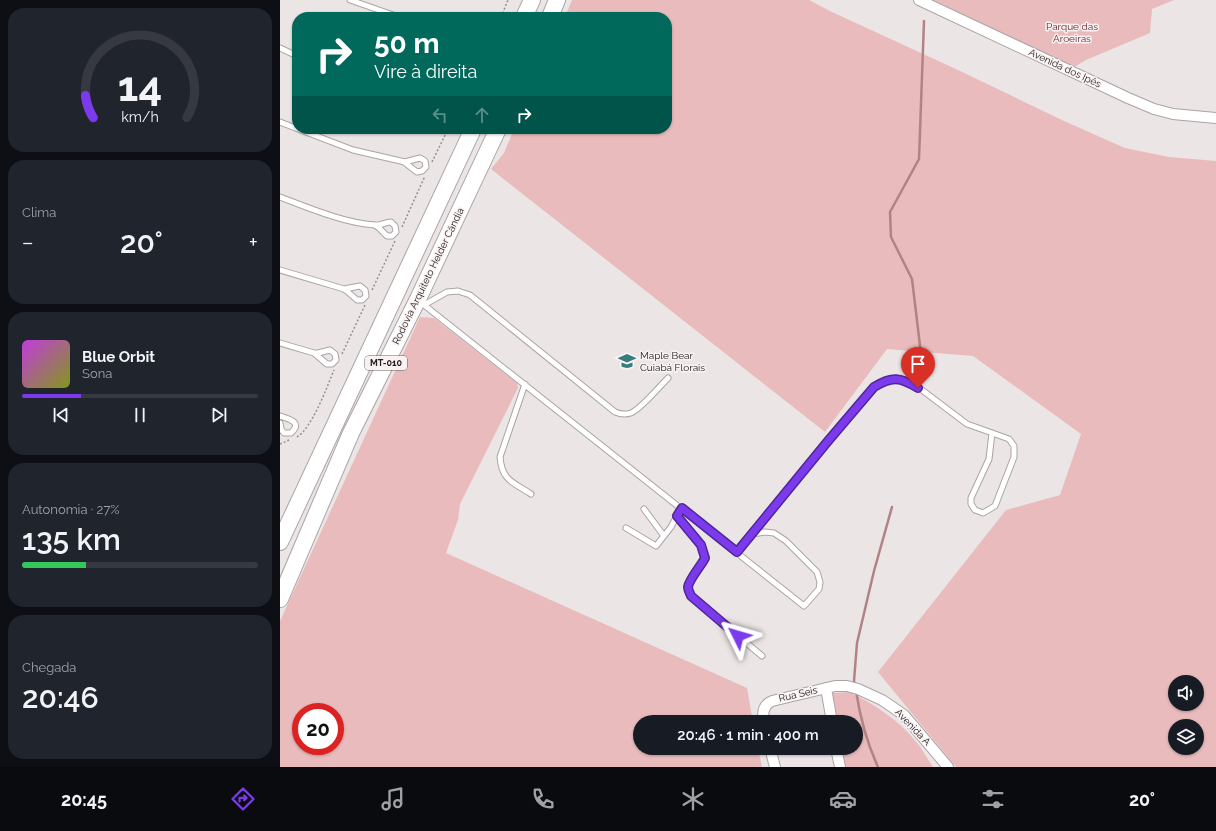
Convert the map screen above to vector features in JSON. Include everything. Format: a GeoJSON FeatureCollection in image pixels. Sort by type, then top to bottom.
{"type":"FeatureCollection","features":[{"type":"Feature","properties":{"kind":"main road"},"geometry":{"type":"LineString","coordinates":[[526,12],[532,0]]}},
{"type":"Feature","properties":{"kind":"main road"},"geometry":{"type":"LineString","coordinates":[[552,12],[557,0]]}},
{"type":"Feature","properties":{"kind":"main road","name":"Rodovia Arquiteto Helder Cândia"},"geometry":{"type":"LineString","coordinates":[[280,542],[471,134]]}},
{"type":"Feature","properties":{"kind":"main road","name":"Rodovia Arquiteto Helder Cândia"},"geometry":{"type":"LineString","coordinates":[[280,599],[351,433],[421,302],[496,134]]}},
{"type":"Feature","properties":{"kind":"street","name":"Avenida dos Ipês"},"geometry":{"type":"LineString","coordinates":[[919,0],[1128,98],[1173,114],[1216,118]]}},
{"type":"Feature","properties":{"kind":"street","name":"Avenida A"},"geometry":{"type":"LineString","coordinates":[[826,688],[846,686],[869,693],[892,706],[904,715],[948,767]]}},
{"type":"Feature","properties":{"kind":"street","name":"Rua Seis"},"geometry":{"type":"LineString","coordinates":[[763,715],[765,706],[772,701],[826,688]]}},
{"type":"Feature","properties":{"kind":"street"},"geometry":{"type":"LineString","coordinates":[[826,688],[831,715]]}},
{"type":"Feature","properties":{"kind":"street"},"geometry":{"type":"LineString","coordinates":[[772,755],[775,767]]}},
{"type":"Feature","properties":{"kind":"street"},"geometry":{"type":"LineString","coordinates":[[837,755],[840,767]]}},
{"type":"Feature","properties":{"kind":"lane"},"geometry":{"type":"LineString","coordinates":[[350,0],[384,12]]}},
{"type":"Feature","properties":{"kind":"lane"},"geometry":{"type":"LineString","coordinates":[[280,48],[292,54]]}},
{"type":"Feature","properties":{"kind":"lane"},"geometry":{"type":"LineString","coordinates":[[280,122],[292,127]]}},
{"type":"Feature","properties":{"kind":"lane"},"geometry":{"type":"LineString","coordinates":[[309,134],[353,150],[404,162]]}},
{"type":"Feature","properties":{"kind":"lane"},"geometry":{"type":"LineString","coordinates":[[280,197],[355,222],[374,225]]}},
{"type":"Feature","properties":{"kind":"lane"},"geometry":{"type":"LineString","coordinates":[[280,270],[344,289]]}},
{"type":"Feature","properties":{"kind":"lane"},"geometry":{"type":"LineString","coordinates":[[421,302],[447,292],[458,291],[470,295],[615,412],[624,415],[632,413],[668,378]]}},
{"type":"Feature","properties":{"kind":"lane"},"geometry":{"type":"LineString","coordinates":[[421,302],[804,606],[819,589],[820,582],[817,572],[786,541],[774,533],[765,532],[752,534]]}},
{"type":"Feature","properties":{"kind":"lane"},"geometry":{"type":"LineString","coordinates":[[280,343],[314,353]]}},
{"type":"Feature","properties":{"kind":"lane"},"geometry":{"type":"LineString","coordinates":[[737,552],[874,387],[884,381],[897,378],[906,381],[967,424],[1009,439],[1014,446],[1014,457],[995,506],[983,513],[975,510],[971,504],[971,498],[989,459],[992,433]]}},
{"type":"Feature","properties":{"kind":"lane"},"geometry":{"type":"LineString","coordinates":[[525,384],[500,458],[505,478],[531,494]]}},
{"type":"Feature","properties":{"kind":"lane"},"geometry":{"type":"LineString","coordinates":[[280,416],[292,420],[295,424],[295,429],[289,434],[284,433],[281,429],[280,423]]}},
{"type":"Feature","properties":{"kind":"lane"},"geometry":{"type":"LineString","coordinates":[[626,528],[656,546],[682,508]]}},
{"type":"Feature","properties":{"kind":"lane"},"geometry":{"type":"LineString","coordinates":[[644,509],[664,536]]}},
{"type":"Feature","properties":{"kind":"lane"},"geometry":{"type":"LineString","coordinates":[[677,516],[701,545],[705,558],[689,582],[688,588],[691,596],[762,656]]}},
{"type":"Feature","properties":{"kind":"path"},"geometry":{"type":"LineString","coordinates":[[503,12],[508,0]]}},
{"type":"Feature","properties":{"kind":"green space"},"geometry":{"type":"Polygon","coordinates":[[[572,0],[809,0],[1064,121],[1125,148],[1169,157],[1216,161],[1216,767],[956,767],[878,672],[1006,510],[1060,495],[1081,434],[973,356],[887,349],[825,432],[491,169],[504,153],[512,134],[672,134],[672,12],[567,12],[572,0]]]}},
{"type":"Feature","properties":{"kind":"green space","name":"Parque das Aroeiras"},"geometry":{"type":"Polygon","coordinates":[[[930,0],[1174,0],[1152,9],[1150,33],[1086,60],[1074,67],[930,0]]]}},
{"type":"Feature","properties":{"kind":"green space"},"geometry":{"type":"Polygon","coordinates":[[[420,317],[434,318],[517,383],[518,388],[460,504],[458,520],[446,553],[747,688],[752,715],[633,715],[633,755],[759,755],[762,767],[280,767],[280,621],[420,317]]]}},
{"type":"Feature","properties":{"kind":"green space"},"geometry":{"type":"Polygon","coordinates":[[[849,692],[878,708],[911,736],[933,767],[845,767],[843,755],[863,755],[863,715],[836,715],[832,693],[849,692]]]}},
{"type":"Feature","properties":{"kind":"waterway"},"geometry":{"type":"LineString","coordinates":[[924,21],[919,159],[890,212],[891,237],[912,279],[924,379]]}},
{"type":"Feature","properties":{"kind":"waterway"},"geometry":{"type":"LineString","coordinates":[[855,686],[854,681],[857,643],[874,571],[892,507]]}},
{"type":"Feature","properties":{"kind":"waterway"},"geometry":{"type":"LineString","coordinates":[[856,691],[864,730],[878,767]]}},
{"type":"Feature","properties":{"kind":"place","name":"Maple Bear Cuiabá Florais"},"geometry":{"type":"Point","coordinates":[627,361]}},
{"type":"Feature","properties":{"kind":"route"},"geometry":{"type":"LineString","coordinates":[[738,636],[691,596],[688,588],[689,582],[705,558],[701,545],[677,516],[682,508],[737,552],[874,387],[884,381],[897,378],[918,388]]}}]}
